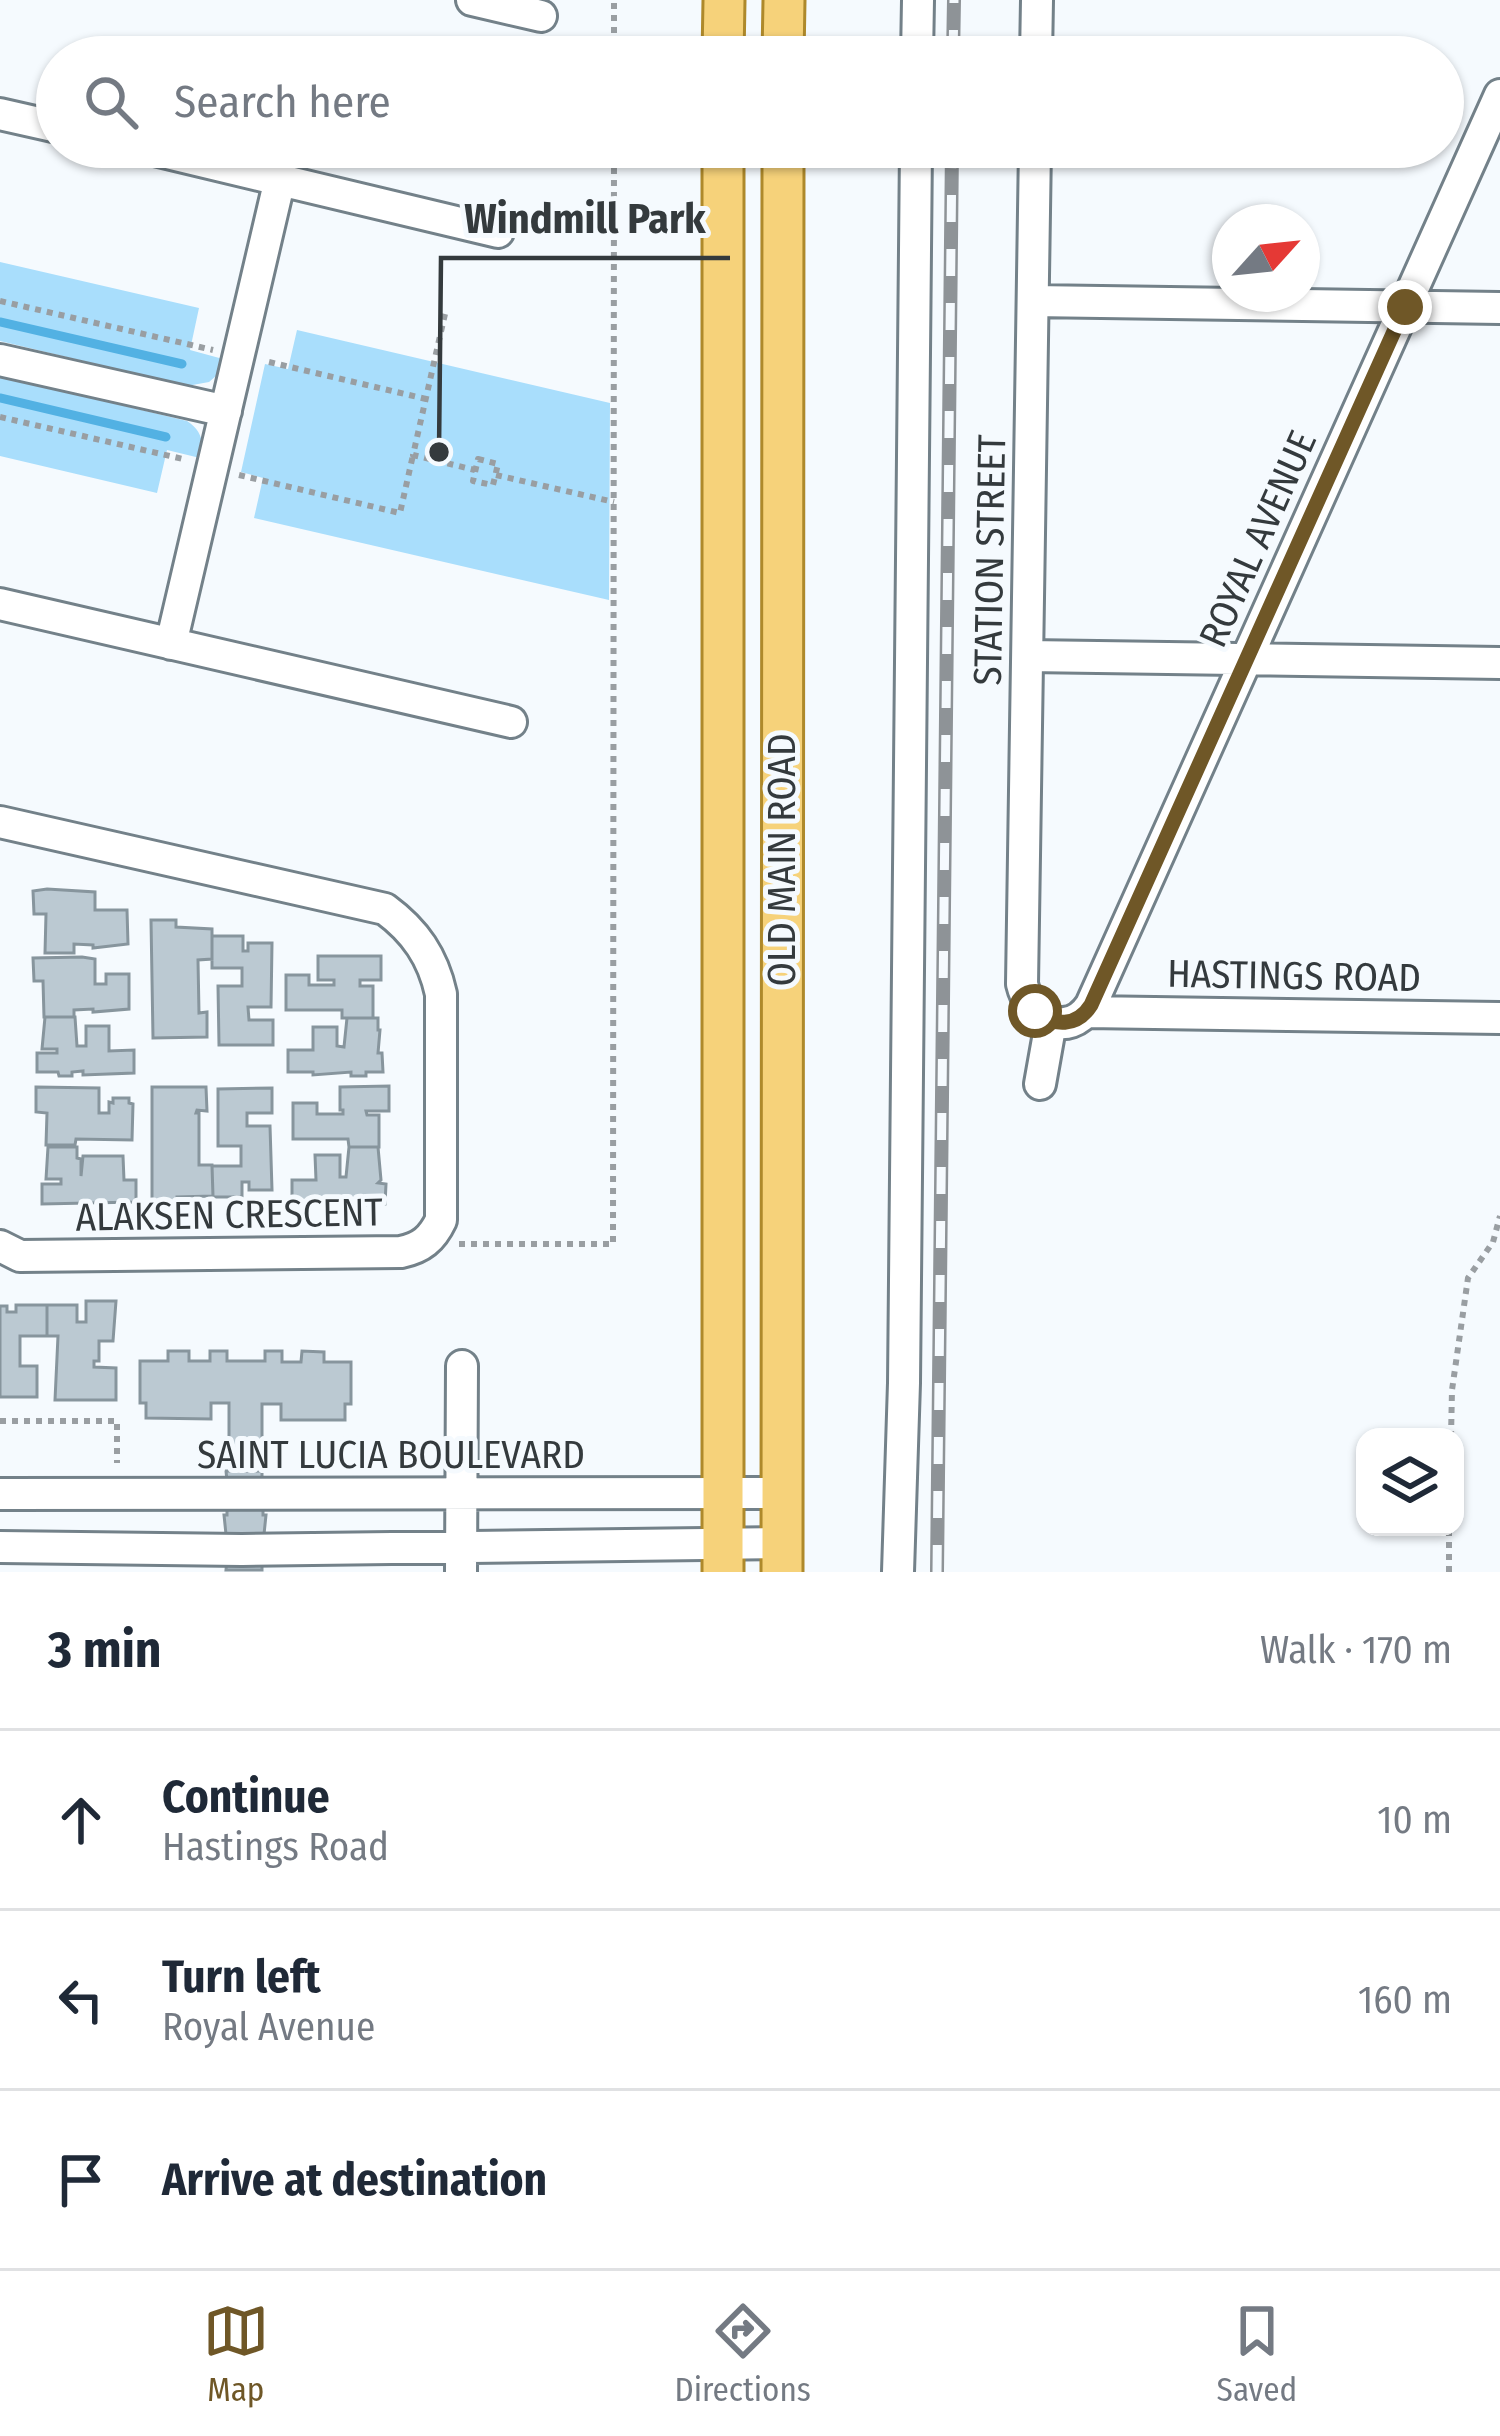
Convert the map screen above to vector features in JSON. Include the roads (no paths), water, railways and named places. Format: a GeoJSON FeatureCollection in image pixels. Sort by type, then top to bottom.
{"type":"FeatureCollection","features":[{"type":"Feature","properties":{"kind":"main road"},"geometry":{"type":"LineString","coordinates":[[724,0],[724,36]]}},
{"type":"Feature","properties":{"kind":"main road"},"geometry":{"type":"LineString","coordinates":[[783,36],[784,0]]}},
{"type":"Feature","properties":{"kind":"main road","name":"OLD MAIN ROAD"},"geometry":{"type":"LineString","coordinates":[[723,1557],[724,168]]}},
{"type":"Feature","properties":{"kind":"main road","name":"OLD MAIN ROAD"},"geometry":{"type":"LineString","coordinates":[[782,1557],[783,168]]}},
{"type":"Feature","properties":{"kind":"street"},"geometry":{"type":"LineString","coordinates":[[472,0],[541,16]]}},
{"type":"Feature","properties":{"kind":"street"},"geometry":{"type":"LineString","coordinates":[[917,36],[918,0]]}},
{"type":"Feature","properties":{"kind":"street"},"geometry":{"type":"LineString","coordinates":[[1036,36],[1037,0]]}},
{"type":"Feature","properties":{"kind":"street","name":"ROYAL AVENUE"},"geometry":{"type":"LineString","coordinates":[[1086,1013],[1500,95]]}},
{"type":"Feature","properties":{"kind":"street"},"geometry":{"type":"LineString","coordinates":[[0,114],[36,122]]}},
{"type":"Feature","properties":{"kind":"street"},"geometry":{"type":"LineString","coordinates":[[233,168],[498,232]]}},
{"type":"Feature","properties":{"kind":"street"},"geometry":{"type":"LineString","coordinates":[[898,1572],[904,1383],[916,168]]}},
{"type":"Feature","properties":{"kind":"street","name":"STATION STREET"},"geometry":{"type":"LineString","coordinates":[[1035,168],[1022,984],[1035,1011],[1051,1022]]}},
{"type":"Feature","properties":{"kind":"street"},"geometry":{"type":"LineString","coordinates":[[171,644],[280,179]]}},
{"type":"Feature","properties":{"kind":"street"},"geometry":{"type":"LineString","coordinates":[[1033,301],[1500,308]]}},
{"type":"Feature","properties":{"kind":"street"},"geometry":{"type":"LineString","coordinates":[[0,360],[226,411]]}},
{"type":"Feature","properties":{"kind":"street"},"geometry":{"type":"LineString","coordinates":[[0,604],[511,722]]}},
{"type":"Feature","properties":{"kind":"street"},"geometry":{"type":"LineString","coordinates":[[1028,656],[1500,663]]}},
{"type":"Feature","properties":{"kind":"street","name":"ALAKSEN CRESCENT"},"geometry":{"type":"LineString","coordinates":[[0,822],[385,910],[403,922],[422,945],[435,967],[441,994],[441,1220],[436,1232],[416,1250],[20,1256],[0,1246]]}},
{"type":"Feature","properties":{"kind":"street","name":"HASTINGS ROAD"},"geometry":{"type":"LineString","coordinates":[[1051,1022],[1069,1022],[1086,1013],[1500,1018]]}},
{"type":"Feature","properties":{"kind":"street"},"geometry":{"type":"LineString","coordinates":[[1040,1084],[1051,1022]]}},
{"type":"Feature","properties":{"kind":"street"},"geometry":{"type":"LineString","coordinates":[[461,1559],[462,1366]]}},
{"type":"Feature","properties":{"kind":"street","name":"SAINT LUCIA BOULEVARD"},"geometry":{"type":"LineString","coordinates":[[0,1494],[783,1493]]}},
{"type":"Feature","properties":{"kind":"street"},"geometry":{"type":"LineString","coordinates":[[157,1495],[157,1550]]}},
{"type":"Feature","properties":{"kind":"street"},"geometry":{"type":"LineString","coordinates":[[0,1547],[461,1559],[782,1557]]}},
{"type":"Feature","properties":{"kind":"waterway"},"geometry":{"type":"LineString","coordinates":[[0,322],[182,364]]}},
{"type":"Feature","properties":{"kind":"waterway"},"geometry":{"type":"LineString","coordinates":[[0,398],[166,437]]}},
{"type":"Feature","properties":{"kind":"railway"},"geometry":{"type":"LineString","coordinates":[[953,36],[954,0]]}},
{"type":"Feature","properties":{"kind":"railway"},"geometry":{"type":"LineString","coordinates":[[937,1572],[952,168]]}},
{"type":"Feature","properties":{"kind":"place","name":"Windmill Park"},"geometry":{"type":"Point","coordinates":[439,452]}}]}
